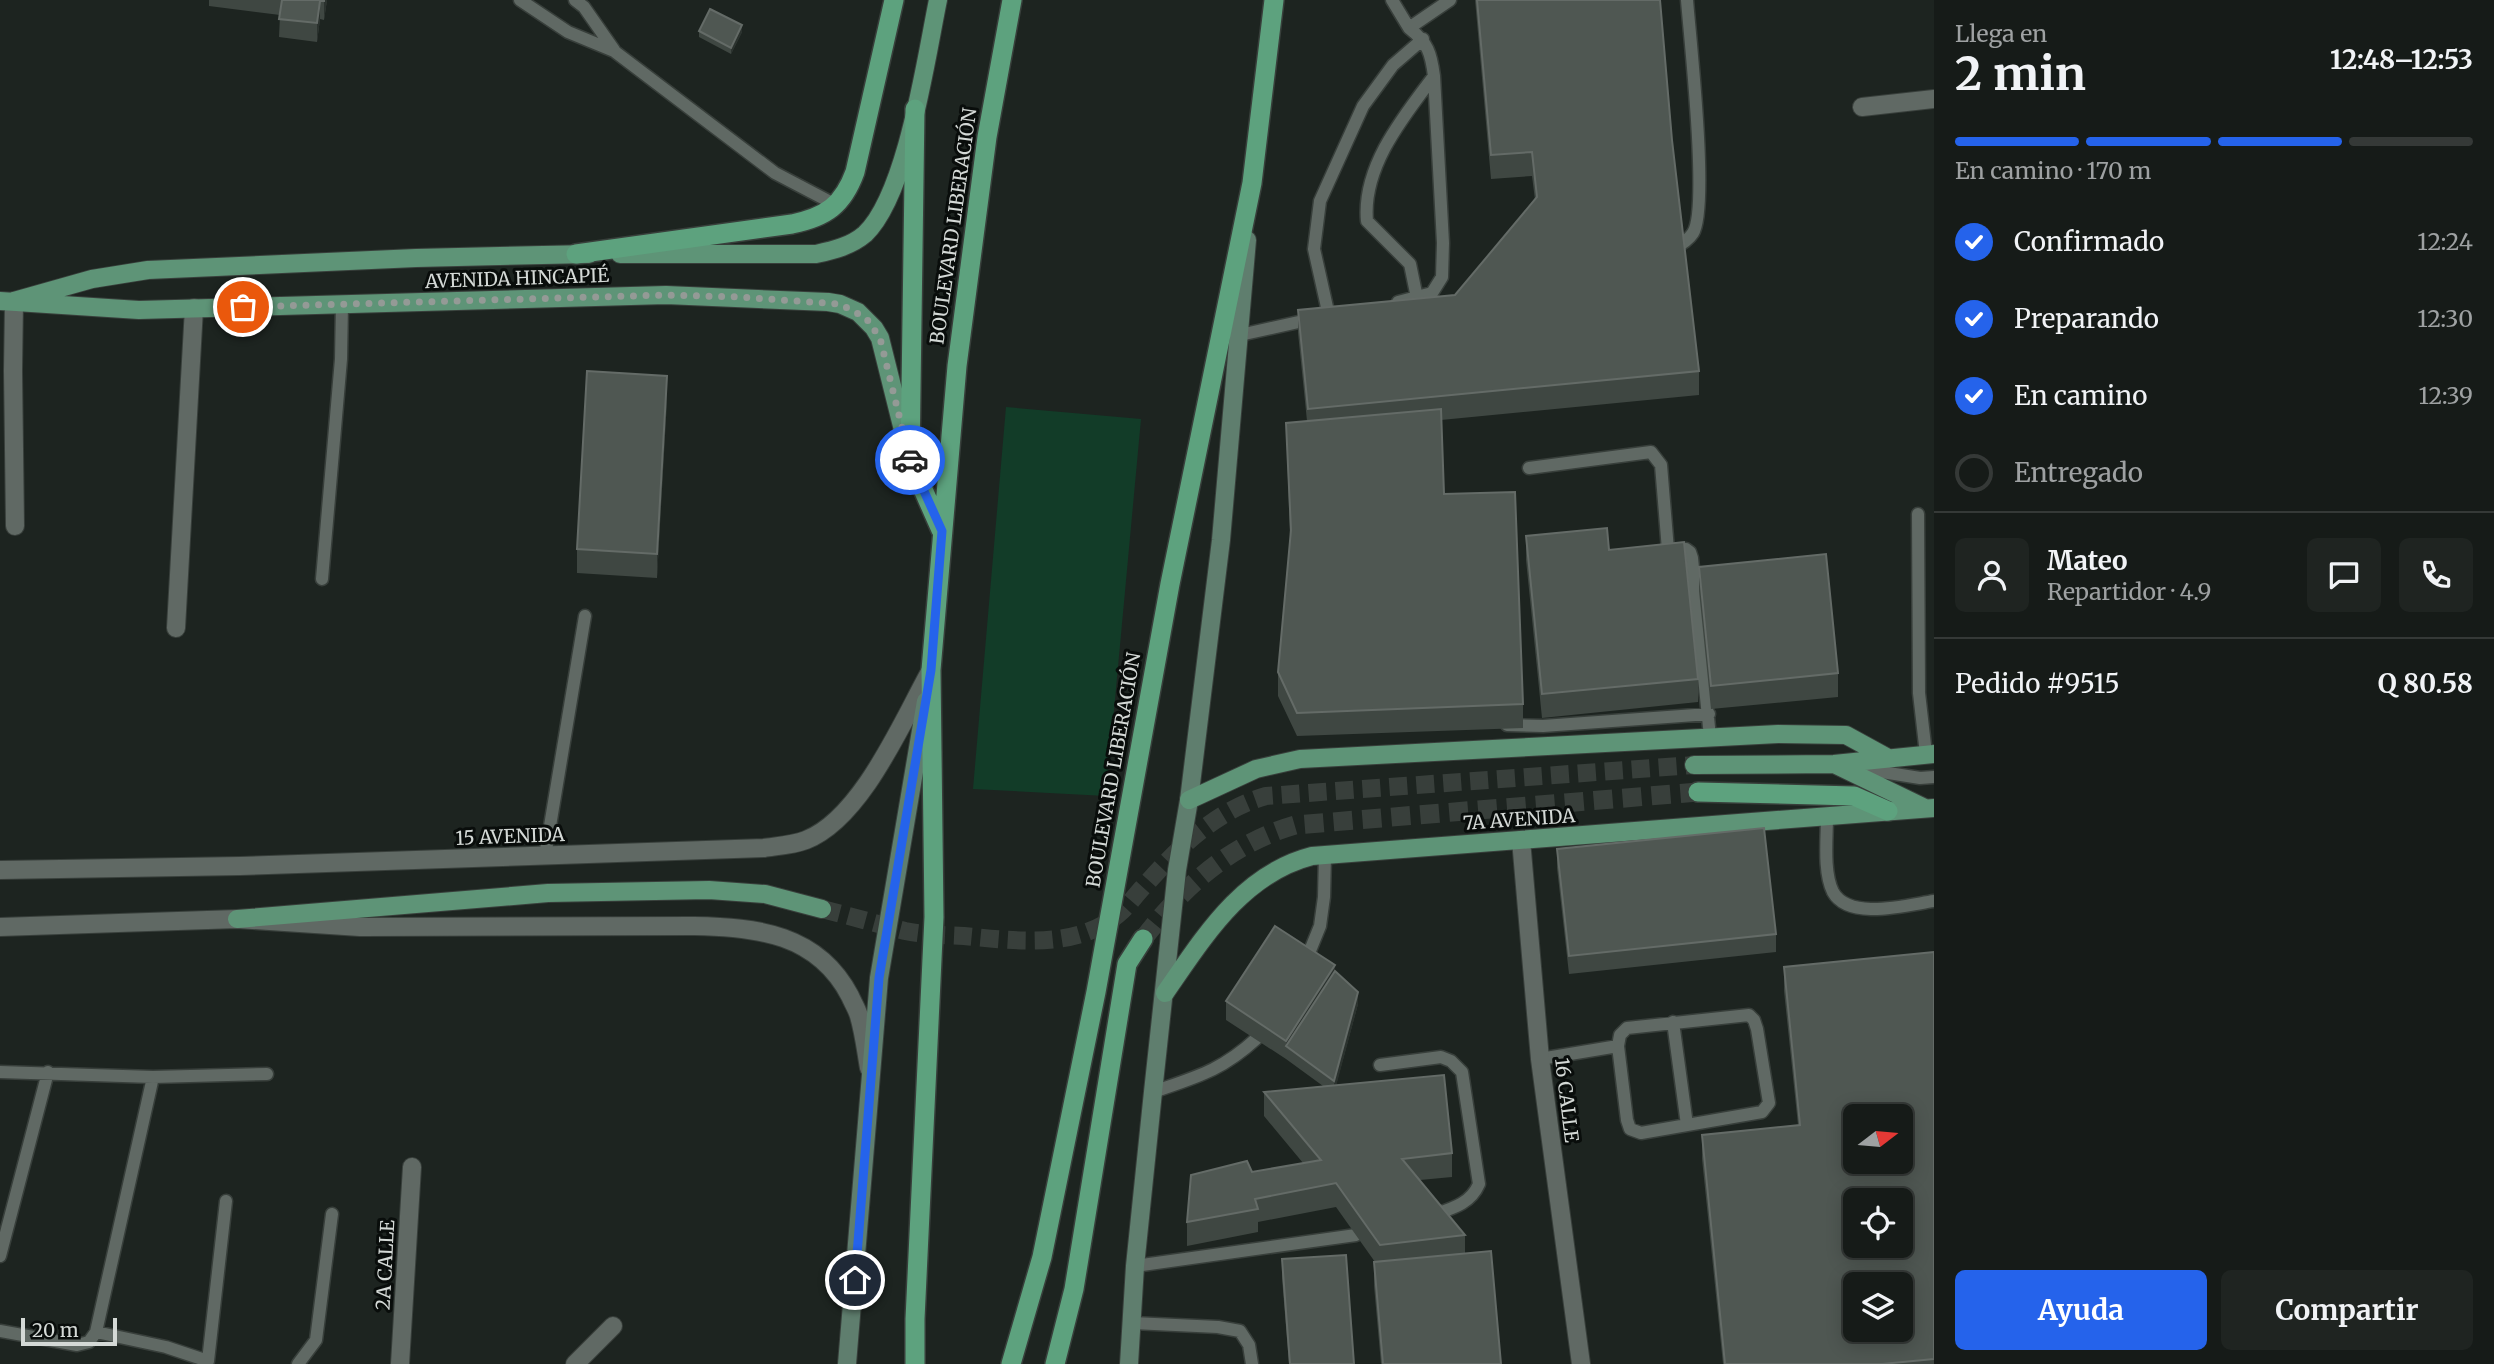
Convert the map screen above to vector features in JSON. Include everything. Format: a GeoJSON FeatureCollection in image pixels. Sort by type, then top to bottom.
{"type":"FeatureCollection","features":[{"type":"Feature","properties":{"kind":"highway"},"geometry":{"type":"LineString","coordinates":[[576,254],[804,222],[836,205],[855,172],[894,0]]}},
{"type":"Feature","properties":{"kind":"highway","name":"BOULEVARD LIBERACIÓN"},"geometry":{"type":"LineString","coordinates":[[915,1364],[934,918],[931,670],[957,366],[987,137],[1005,30],[1015,0]]}},
{"type":"Feature","properties":{"kind":"highway"},"geometry":{"type":"LineString","coordinates":[[1263,0],[1270,34]]}},
{"type":"Feature","properties":{"kind":"highway","name":"BOULEVARD LIBERACIÓN"},"geometry":{"type":"LineString","coordinates":[[1011,1364],[1042,1257],[1094,1005],[1170,584],[1252,183],[1274,0]]}},
{"type":"Feature","properties":{"kind":"highway"},"geometry":{"type":"LineString","coordinates":[[915,109],[910,460],[942,531]]}},
{"type":"Feature","properties":{"kind":"highway"},"geometry":{"type":"LineString","coordinates":[[1698,792],[1854,796],[1888,811]]}},
{"type":"Feature","properties":{"kind":"highway"},"geometry":{"type":"LineString","coordinates":[[1055,1364],[1074,1289],[1128,964],[1143,939]]}},
{"type":"Feature","properties":{"kind":"main road","name":"AVENIDA HINCAPIÉ"},"geometry":{"type":"LineString","coordinates":[[7,301],[92,279],[148,270],[576,254],[816,254],[842,248],[863,236],[880,216],[895,184],[915,109],[938,0]]}},
{"type":"Feature","properties":{"kind":"main road","name":"BOULEVARD LIBERACIÓN"},"geometry":{"type":"LineString","coordinates":[[1129,1364],[1135,1266],[1177,870],[1189,800],[1221,540],[1252,183]]}},
{"type":"Feature","properties":{"kind":"main road","name":"AVENIDA HINCAPIÉ"},"geometry":{"type":"LineString","coordinates":[[7,301],[139,310],[666,295],[840,304],[866,318],[880,338],[910,460]]}},
{"type":"Feature","properties":{"kind":"main road","name":"BOULEVARD LIBERACIÓN"},"geometry":{"type":"LineString","coordinates":[[847,1364],[879,978],[931,670]]}},
{"type":"Feature","properties":{"kind":"main road"},"geometry":{"type":"LineString","coordinates":[[1189,800],[1256,769],[1300,759],[1778,734],[1846,735],[1888,758]]}},
{"type":"Feature","properties":{"kind":"main road"},"geometry":{"type":"LineString","coordinates":[[1694,765],[1833,764],[1930,754]]}},
{"type":"Feature","properties":{"kind":"main road"},"geometry":{"type":"LineString","coordinates":[[1833,764],[1930,808]]}},
{"type":"Feature","properties":{"kind":"main road","name":"7A AVENIDA"},"geometry":{"type":"LineString","coordinates":[[1165,993],[1205,936],[1242,895],[1275,869],[1300,859],[1930,808]]}},
{"type":"Feature","properties":{"kind":"main road"},"geometry":{"type":"LineString","coordinates":[[237,919],[548,893],[709,890],[765,894],[822,909]]}},
{"type":"Feature","properties":{"kind":"main road"},"geometry":{"type":"LineString","coordinates":[[850,1331],[856,1364]]}},
{"type":"Feature","properties":{"kind":"street"},"geometry":{"type":"LineString","coordinates":[[1862,107],[1934,99]]}},
{"type":"Feature","properties":{"kind":"street"},"geometry":{"type":"LineString","coordinates":[[7,301],[13,371],[15,526]]}},
{"type":"Feature","properties":{"kind":"street"},"geometry":{"type":"LineString","coordinates":[[176,628],[194,308]]}},
{"type":"Feature","properties":{"kind":"street","name":"15 AVENIDA"},"geometry":{"type":"LineString","coordinates":[[0,870],[764,848],[806,840],[838,821],[862,793],[931,670]]}},
{"type":"Feature","properties":{"kind":"street","name":"16 CALLE"},"geometry":{"type":"LineString","coordinates":[[1521,840],[1540,1059],[1581,1364]]}},
{"type":"Feature","properties":{"kind":"street"},"geometry":{"type":"LineString","coordinates":[[0,927],[237,919],[360,927],[726,926],[763,932],[796,943],[823,958],[836,974],[859,1014],[871,1077]]}},
{"type":"Feature","properties":{"kind":"street","name":"2A CALLE"},"geometry":{"type":"LineString","coordinates":[[400,1364],[412,1167]]}},
{"type":"Feature","properties":{"kind":"street"},"geometry":{"type":"LineString","coordinates":[[575,1364],[613,1326]]}},
{"type":"Feature","properties":{"kind":"lane"},"geometry":{"type":"LineString","coordinates":[[520,0],[568,32],[614,51],[775,173],[836,205]]}},
{"type":"Feature","properties":{"kind":"lane"},"geometry":{"type":"LineString","coordinates":[[575,0],[584,7],[614,51]]}},
{"type":"Feature","properties":{"kind":"lane"},"geometry":{"type":"LineString","coordinates":[[1379,305],[1432,293],[1442,277],[1443,243],[1432,57],[1423,39],[1409,27],[1392,0]]}},
{"type":"Feature","properties":{"kind":"lane"},"geometry":{"type":"LineString","coordinates":[[1409,27],[1450,0]]}},
{"type":"Feature","properties":{"kind":"lane"},"geometry":{"type":"LineString","coordinates":[[1663,255],[1682,244],[1694,232],[1700,194],[1687,0]]}},
{"type":"Feature","properties":{"kind":"lane"},"geometry":{"type":"LineString","coordinates":[[1240,335],[1335,314],[1314,249],[1320,201],[1363,106],[1393,65],[1423,39]]}},
{"type":"Feature","properties":{"kind":"lane"},"geometry":{"type":"LineString","coordinates":[[1417,298],[1410,264],[1367,221],[1365,201],[1381,154],[1403,117],[1434,76]]}},
{"type":"Feature","properties":{"kind":"lane"},"geometry":{"type":"LineString","coordinates":[[322,579],[341,359],[342,304]]}},
{"type":"Feature","properties":{"kind":"lane"},"geometry":{"type":"LineString","coordinates":[[1529,468],[1651,452],[1661,465],[1662,550],[1686,549],[1692,558],[1710,737]]}},
{"type":"Feature","properties":{"kind":"lane"},"geometry":{"type":"LineString","coordinates":[[1918,514],[1919,693],[1930,754]]}},
{"type":"Feature","properties":{"kind":"lane"},"geometry":{"type":"LineString","coordinates":[[545,856],[585,616]]}},
{"type":"Feature","properties":{"kind":"lane"},"geometry":{"type":"LineString","coordinates":[[1497,725],[1543,726],[1709,714]]}},
{"type":"Feature","properties":{"kind":"lane"},"geometry":{"type":"LineString","coordinates":[[1833,764],[1920,778],[1934,777]]}},
{"type":"Feature","properties":{"kind":"lane"},"geometry":{"type":"LineString","coordinates":[[1828,816],[1827,863],[1833,891],[1845,905],[1865,910],[1934,901]]}},
{"type":"Feature","properties":{"kind":"lane"},"geometry":{"type":"LineString","coordinates":[[1305,964],[1320,926],[1325,855]]}},
{"type":"Feature","properties":{"kind":"lane"},"geometry":{"type":"LineString","coordinates":[[1749,1015],[1757,1029],[1769,1102],[1762,1112],[1641,1133],[1630,1129],[1618,1046],[1620,1035],[1627,1027],[1749,1015]]}},
{"type":"Feature","properties":{"kind":"lane"},"geometry":{"type":"LineString","coordinates":[[1673,1023],[1687,1125]]}},
{"type":"Feature","properties":{"kind":"lane"},"geometry":{"type":"LineString","coordinates":[[1153,1093],[1214,1070],[1235,1058],[1256,1039]]}},
{"type":"Feature","properties":{"kind":"lane"},"geometry":{"type":"LineString","coordinates":[[1540,1059],[1618,1046]]}},
{"type":"Feature","properties":{"kind":"lane"},"geometry":{"type":"LineString","coordinates":[[1380,1065],[1441,1056],[1462,1072],[1479,1184],[1475,1194],[1462,1204],[1430,1216]]}},
{"type":"Feature","properties":{"kind":"lane"},"geometry":{"type":"LineString","coordinates":[[0,1072],[153,1077],[267,1074]]}},
{"type":"Feature","properties":{"kind":"lane"},"geometry":{"type":"LineString","coordinates":[[0,1255],[48,1072]]}},
{"type":"Feature","properties":{"kind":"lane"},"geometry":{"type":"LineString","coordinates":[[0,1331],[77,1345],[89,1342],[96,1332],[153,1077]]}},
{"type":"Feature","properties":{"kind":"lane"},"geometry":{"type":"LineString","coordinates":[[207,1362],[226,1201]]}},
{"type":"Feature","properties":{"kind":"lane"},"geometry":{"type":"LineString","coordinates":[[298,1364],[316,1340],[332,1214]]}},
{"type":"Feature","properties":{"kind":"lane"},"geometry":{"type":"LineString","coordinates":[[1135,1266],[1356,1235]]}},
{"type":"Feature","properties":{"kind":"lane"},"geometry":{"type":"LineString","coordinates":[[1133,1323],[1218,1327],[1240,1331],[1249,1345],[1252,1364]]}},
{"type":"Feature","properties":{"kind":"lane"},"geometry":{"type":"LineString","coordinates":[[96,1332],[166,1347],[207,1362],[223,1364]]}},
{"type":"Feature","properties":{"kind":"green space"},"geometry":{"type":"Polygon","coordinates":[[[1006,407],[1141,419],[1106,796],[973,789],[1006,407]]]}},
{"type":"Feature","properties":{"kind":"building"},"geometry":{"type":"Polygon","coordinates":[[[282,0],[324,1],[320,1],[317,23],[279,19],[282,0]]]}},
{"type":"Feature","properties":{"kind":"building"},"geometry":{"type":"Polygon","coordinates":[[[1477,0],[1660,0],[1672,140],[1699,371],[1308,409],[1298,310],[1455,295],[1537,197],[1532,152],[1491,155],[1477,0]]]}},
{"type":"Feature","properties":{"kind":"building"},"geometry":{"type":"Polygon","coordinates":[[[710,9],[742,25],[731,48],[699,31],[710,9]]]}},
{"type":"Feature","properties":{"kind":"building"},"geometry":{"type":"Polygon","coordinates":[[[587,371],[667,376],[657,554],[577,549],[587,371]]]}},
{"type":"Feature","properties":{"kind":"building"},"geometry":{"type":"Polygon","coordinates":[[[1441,409],[1444,494],[1515,492],[1523,704],[1297,713],[1278,672],[1291,530],[1286,423],[1441,409]]]}},
{"type":"Feature","properties":{"kind":"building"},"geometry":{"type":"Polygon","coordinates":[[[1607,528],[1609,550],[1684,542],[1698,679],[1542,694],[1526,536],[1607,528]]]}},
{"type":"Feature","properties":{"kind":"building"},"geometry":{"type":"Polygon","coordinates":[[[1826,554],[1838,673],[1711,686],[1699,567],[1826,554]]]}},
{"type":"Feature","properties":{"kind":"building"},"geometry":{"type":"Polygon","coordinates":[[[1764,828],[1776,934],[1569,956],[1557,849],[1764,828]]]}},
{"type":"Feature","properties":{"kind":"building"},"geometry":{"type":"Polygon","coordinates":[[[1275,926],[1335,965],[1286,1041],[1226,1001],[1275,926]]]}},
{"type":"Feature","properties":{"kind":"building"},"geometry":{"type":"Polygon","coordinates":[[[1934,952],[1934,1359],[1882,1364],[1725,1364],[1702,1135],[1800,1125],[1784,967],[1934,952]]]}},
{"type":"Feature","properties":{"kind":"building"},"geometry":{"type":"Polygon","coordinates":[[[1335,971],[1358,992],[1334,1081],[1286,1046],[1335,971]]]}},
{"type":"Feature","properties":{"kind":"building"},"geometry":{"type":"Polygon","coordinates":[[[1444,1075],[1452,1153],[1402,1159],[1465,1235],[1380,1245],[1336,1183],[1255,1199],[1258,1209],[1187,1222],[1191,1175],[1247,1161],[1252,1172],[1321,1160],[1264,1092],[1444,1075]]]}},
{"type":"Feature","properties":{"kind":"building"},"geometry":{"type":"Polygon","coordinates":[[[1491,1251],[1501,1364],[1383,1364],[1374,1262],[1491,1251]]]}},
{"type":"Feature","properties":{"kind":"building"},"geometry":{"type":"Polygon","coordinates":[[[1346,1255],[1354,1364],[1290,1364],[1282,1259],[1346,1255]]]}},
{"type":"Feature","properties":{"kind":"tunnel"},"geometry":{"type":"LineString","coordinates":[[822,909],[920,933],[1026,941],[1068,937],[1087,932],[1122,911],[1173,856],[1201,831],[1231,810],[1266,796],[1694,765]]}},
{"type":"Feature","properties":{"kind":"tunnel"},"geometry":{"type":"LineString","coordinates":[[1143,939],[1175,902],[1210,869],[1250,843],[1295,825],[1698,792]]}},
{"type":"Feature","properties":{"kind":"way so far"},"geometry":{"type":"LineString","coordinates":[[243,307],[666,295],[840,304],[866,318],[880,338],[910,460]]}},
{"type":"Feature","properties":{"kind":"route"},"geometry":{"type":"LineString","coordinates":[[855,1280],[879,978],[931,670],[942,531],[910,460]]}}]}
